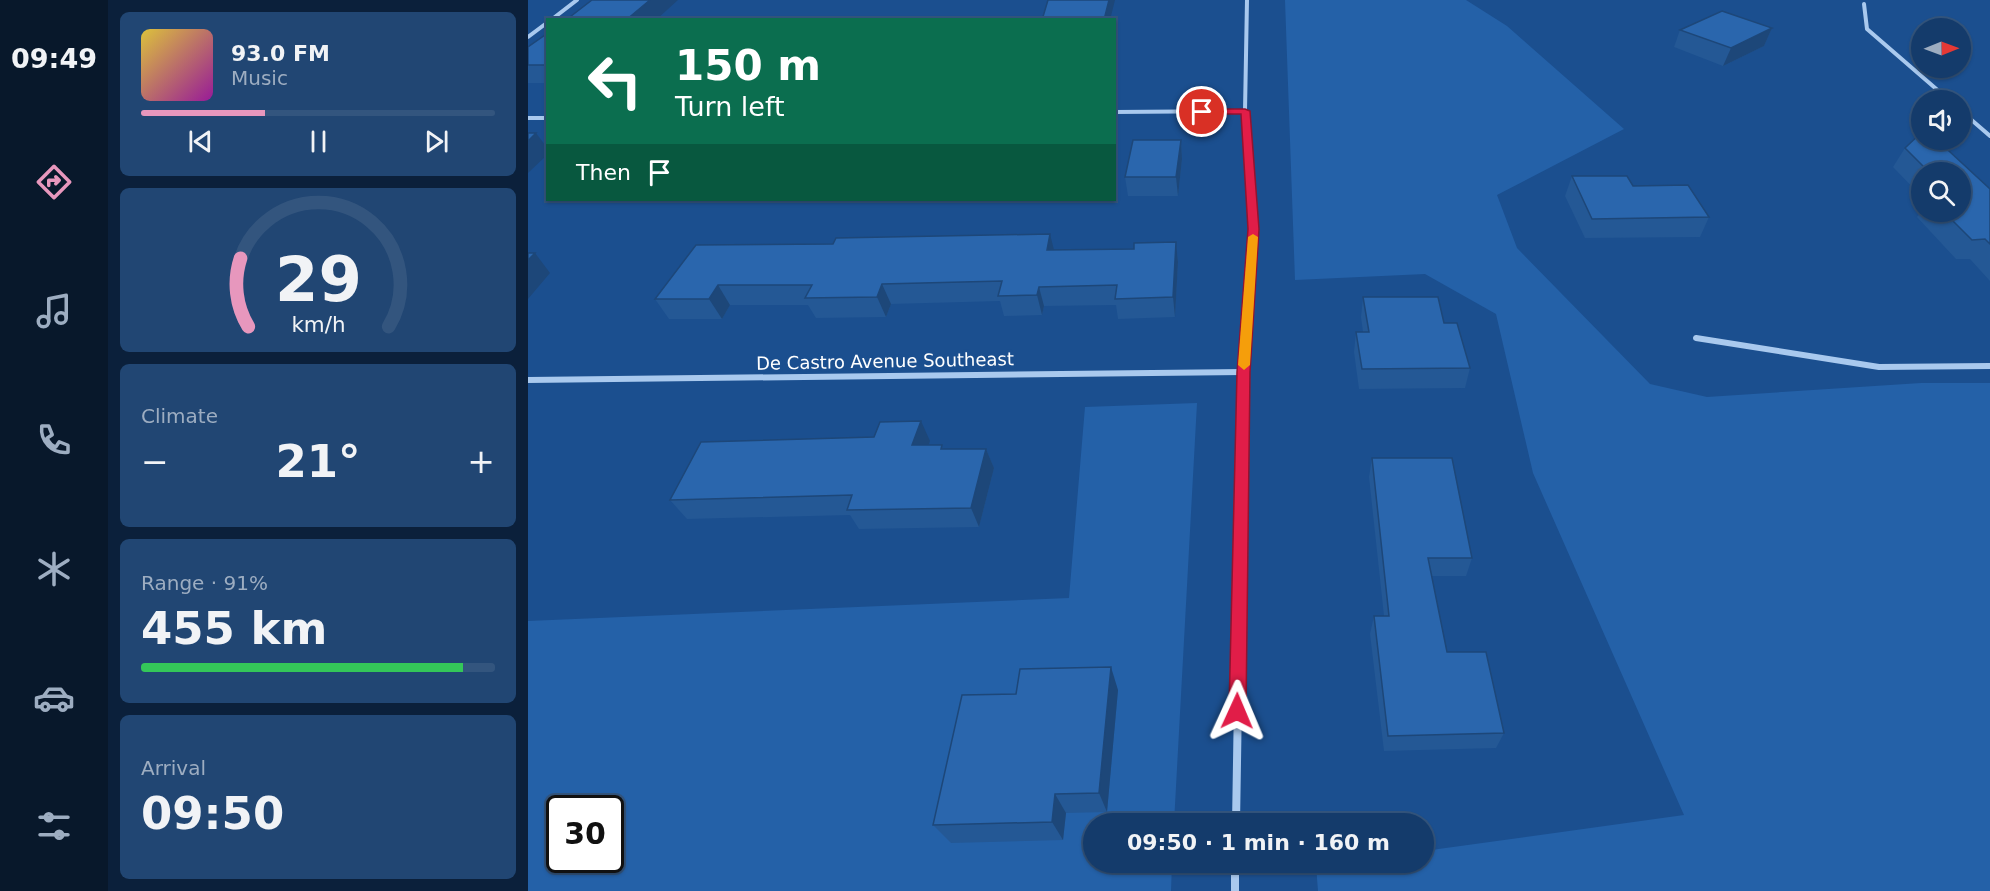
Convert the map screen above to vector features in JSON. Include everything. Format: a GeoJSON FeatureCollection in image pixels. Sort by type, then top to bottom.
{"type":"FeatureCollection","features":[{"type":"Feature","properties":{"kind":"street"},"geometry":{"type":"LineString","coordinates":[[553,18],[577,0]]}},
{"type":"Feature","properties":{"kind":"street"},"geometry":{"type":"LineString","coordinates":[[1236,813],[1243,372],[1254,229],[1245,111],[1247,0]]}},
{"type":"Feature","properties":{"kind":"street"},"geometry":{"type":"LineString","coordinates":[[1864,4],[1867,29],[1937,90]]}},
{"type":"Feature","properties":{"kind":"street"},"geometry":{"type":"LineString","coordinates":[[528,37],[546,23]]}},
{"type":"Feature","properties":{"kind":"street"},"geometry":{"type":"LineString","coordinates":[[1116,112],[1245,111]]}},
{"type":"Feature","properties":{"kind":"street"},"geometry":{"type":"LineString","coordinates":[[528,118],[546,118]]}},
{"type":"Feature","properties":{"kind":"street"},"geometry":{"type":"LineString","coordinates":[[1971,120],[1990,136]]}},
{"type":"Feature","properties":{"kind":"street"},"geometry":{"type":"LineString","coordinates":[[1696,339],[1879,367],[1990,366]]}},
{"type":"Feature","properties":{"kind":"street","name":"De Castro Avenue Southeast"},"geometry":{"type":"LineString","coordinates":[[528,380],[1243,372]]}},
{"type":"Feature","properties":{"kind":"street"},"geometry":{"type":"LineString","coordinates":[[1235,873],[1235,891]]}},
{"type":"Feature","properties":{"kind":"shaded area"},"geometry":{"type":"Polygon","coordinates":[[[1285,0],[1466,0],[1507,26],[1624,129],[1497,195],[1517,248],[1650,384],[1707,397],[1921,383],[1990,383],[1990,891],[1318,891],[1317,873],[1434,873],[1434,850],[1684,815],[1533,473],[1496,314],[1425,274],[1295,280],[1285,0]]]}},
{"type":"Feature","properties":{"kind":"shaded area"},"geometry":{"type":"Polygon","coordinates":[[[1197,403],[1175,813],[1083,813],[1083,873],[1172,873],[1171,891],[528,891],[528,621],[1069,598],[1085,407],[1197,403]]]}},
{"type":"Feature","properties":{"kind":"building"},"geometry":{"type":"Polygon","coordinates":[[[592,0],[650,0],[628,18],[569,18],[592,0]]]}},
{"type":"Feature","properties":{"kind":"building"},"geometry":{"type":"Polygon","coordinates":[[[1048,0],[1109,0],[1104,18],[1043,18],[1048,0]]]}},
{"type":"Feature","properties":{"kind":"building"},"geometry":{"type":"Polygon","coordinates":[[[1722,11],[1772,28],[1731,48],[1680,30],[1722,11]]]}},
{"type":"Feature","properties":{"kind":"building"},"geometry":{"type":"Polygon","coordinates":[[[546,34],[546,65],[528,65],[528,47],[546,34]]]}},
{"type":"Feature","properties":{"kind":"building"},"geometry":{"type":"Polygon","coordinates":[[[528,133],[536,133],[528,141],[528,133]]]}},
{"type":"Feature","properties":{"kind":"building"},"geometry":{"type":"Polygon","coordinates":[[[1133,140],[1181,140],[1176,177],[1125,177],[1133,140]]]}},
{"type":"Feature","properties":{"kind":"building"},"geometry":{"type":"Polygon","coordinates":[[[1911,142],[1911,150],[1948,150],[1961,162],[1919,162],[1905,148],[1911,142]]]}},
{"type":"Feature","properties":{"kind":"building"},"geometry":{"type":"Polygon","coordinates":[[[1971,171],[1990,189],[1990,244],[1985,239],[1972,240],[1954,222],[1971,222],[1971,171]]]}},
{"type":"Feature","properties":{"kind":"building"},"geometry":{"type":"Polygon","coordinates":[[[1572,176],[1627,176],[1633,186],[1688,185],[1709,217],[1592,219],[1572,176]]]}},
{"type":"Feature","properties":{"kind":"building"},"geometry":{"type":"Polygon","coordinates":[[[1050,234],[1047,250],[1134,249],[1134,243],[1176,242],[1173,297],[1115,299],[1117,285],[1039,287],[1037,295],[998,296],[1002,281],[882,284],[877,297],[805,298],[812,285],[718,285],[709,299],[655,299],[696,245],[833,244],[836,238],[1050,234]]]}},
{"type":"Feature","properties":{"kind":"building"},"geometry":{"type":"Polygon","coordinates":[[[528,253],[535,253],[528,260],[528,253]]]}},
{"type":"Feature","properties":{"kind":"building"},"geometry":{"type":"Polygon","coordinates":[[[1363,297],[1438,297],[1444,323],[1457,323],[1470,368],[1362,369],[1356,332],[1369,332],[1363,297]]]}},
{"type":"Feature","properties":{"kind":"building"},"geometry":{"type":"Polygon","coordinates":[[[921,421],[912,445],[942,445],[941,449],[986,449],[971,508],[847,510],[852,495],[670,500],[701,442],[874,437],[880,422],[921,421]]]}},
{"type":"Feature","properties":{"kind":"building"},"geometry":{"type":"Polygon","coordinates":[[[1372,458],[1452,458],[1472,558],[1428,558],[1447,652],[1486,652],[1504,733],[1388,736],[1374,616],[1389,616],[1372,458]]]}},
{"type":"Feature","properties":{"kind":"building"},"geometry":{"type":"Polygon","coordinates":[[[1111,667],[1099,793],[1055,794],[1052,822],[933,825],[962,695],[1016,694],[1020,669],[1111,667]]]}},
{"type":"Feature","properties":{"kind":"slow traffic"},"geometry":{"type":"LineString","coordinates":[[1244,365],[1253,237]]}},
{"type":"Feature","properties":{"kind":"route"},"geometry":{"type":"LineString","coordinates":[[1202,112],[1245,111],[1254,229],[1243,372],[1237,711]]}}]}
